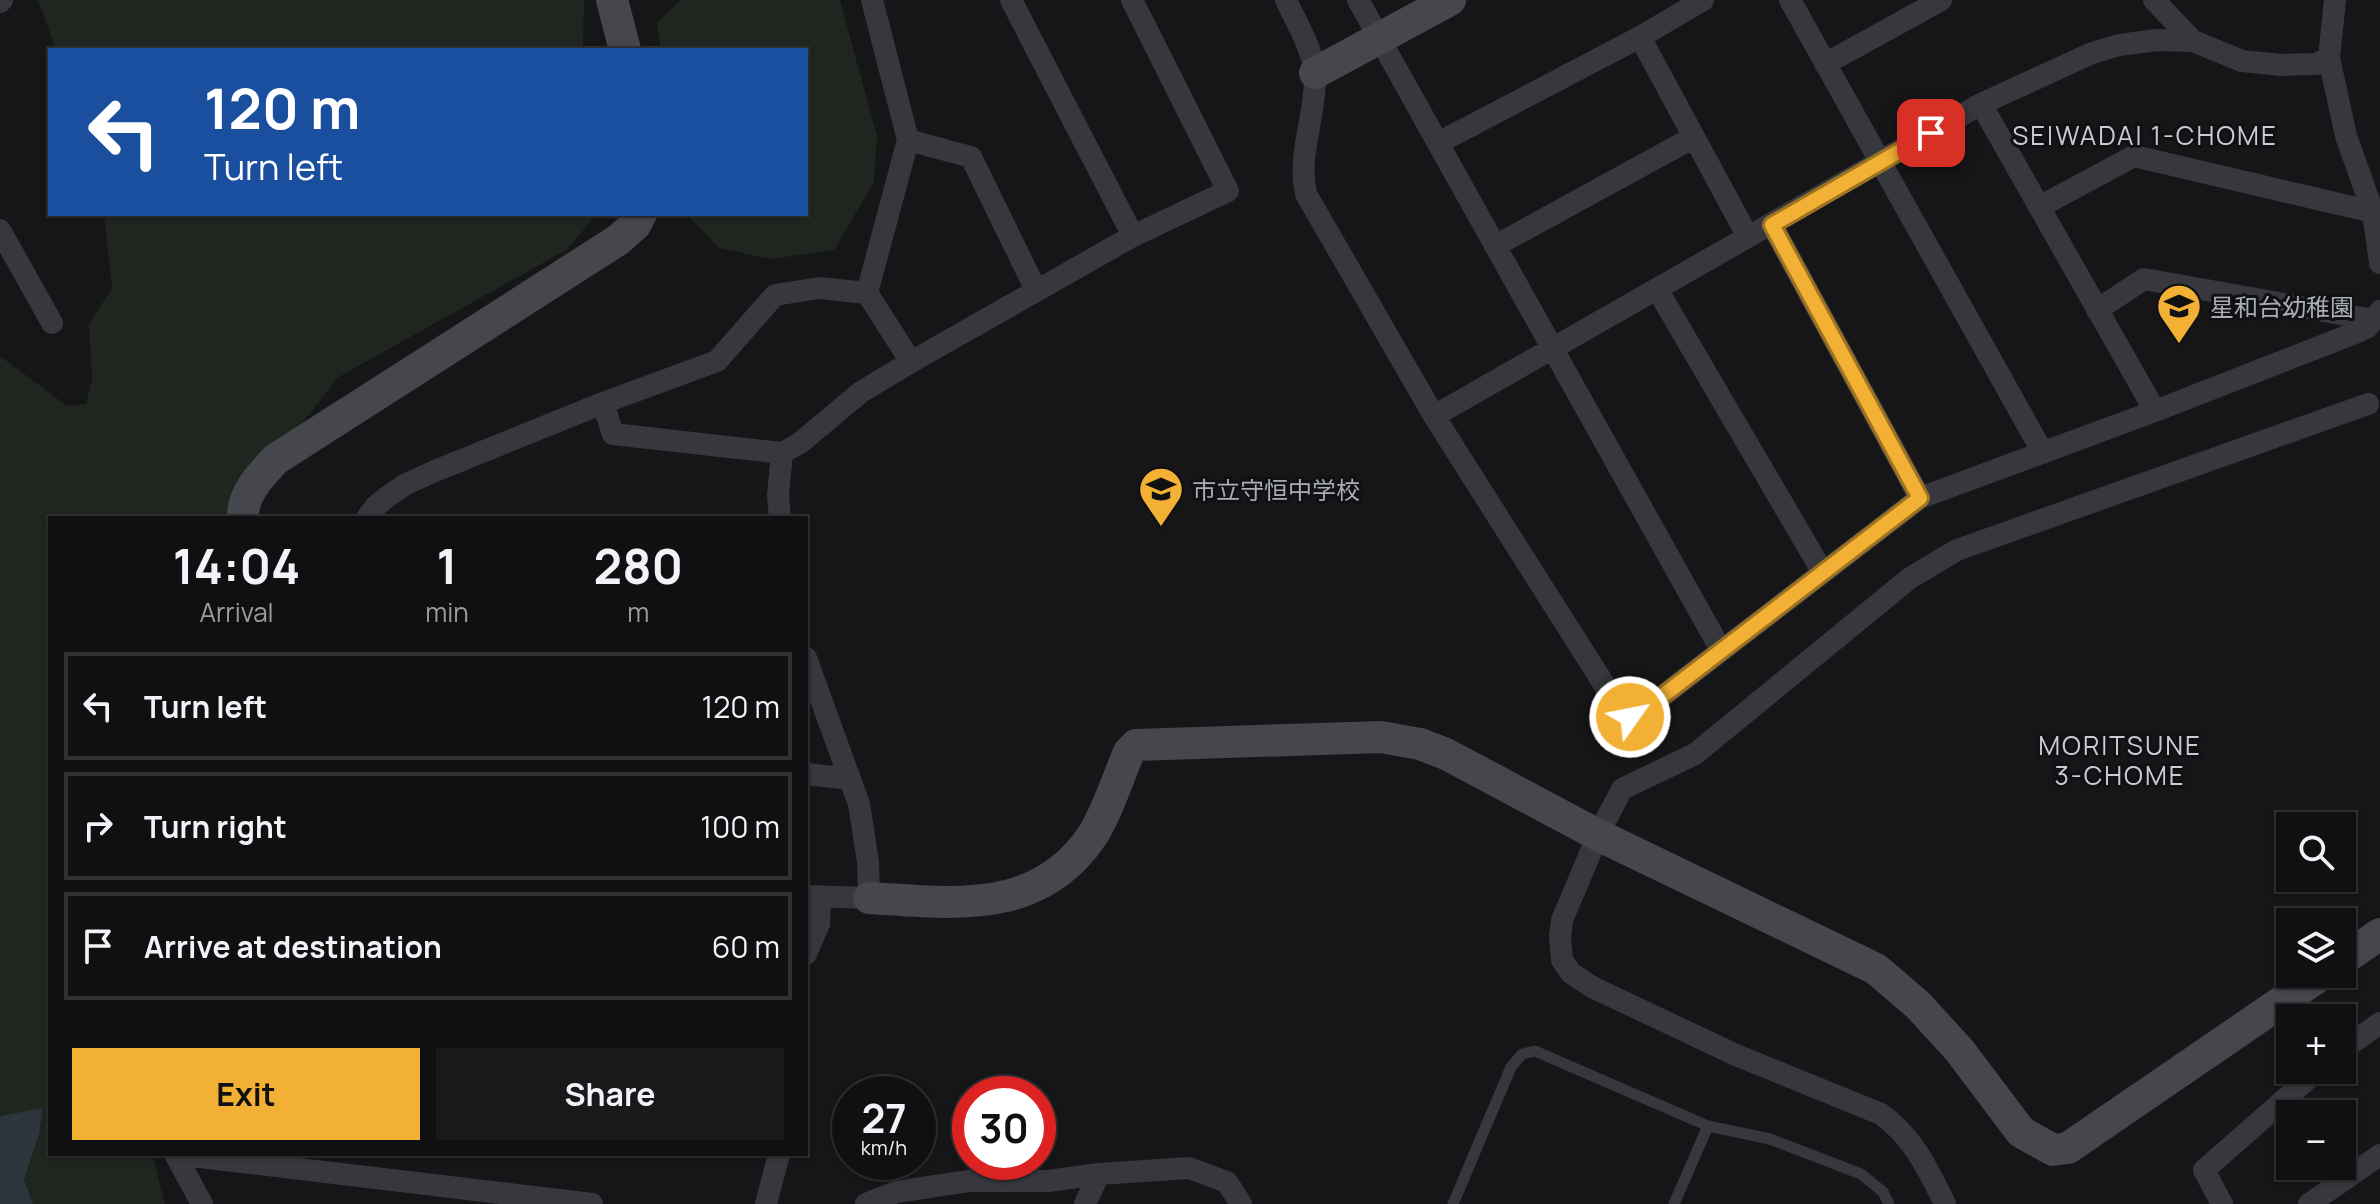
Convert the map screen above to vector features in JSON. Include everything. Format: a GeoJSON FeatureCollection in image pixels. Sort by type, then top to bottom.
{"type":"FeatureCollection","features":[{"type":"Feature","properties":{"kind":"street"},"geometry":{"type":"LineString","coordinates":[[612,0],[624,48]]}},
{"type":"Feature","properties":{"kind":"street"},"geometry":{"type":"LineString","coordinates":[[872,0],[908,140],[867,293],[911,362]]}},
{"type":"Feature","properties":{"kind":"street"},"geometry":{"type":"LineString","coordinates":[[1011,0],[1133,236]]}},
{"type":"Feature","properties":{"kind":"street"},"geometry":{"type":"LineString","coordinates":[[603,403],[613,434],[782,453],[800,443],[861,392],[911,362],[1133,236],[1228,191],[1132,0]]}},
{"type":"Feature","properties":{"kind":"street"},"geometry":{"type":"LineString","coordinates":[[1286,0],[1315,73],[1302,165],[1306,194],[1434,416],[1545,595],[1624,714],[1630,717],[1636,716],[1920,498],[2355,333],[2377,316]]}},
{"type":"Feature","properties":{"kind":"street"},"geometry":{"type":"LineString","coordinates":[[1358,0],[1721,650]]}},
{"type":"Feature","properties":{"kind":"street"},"geometry":{"type":"LineString","coordinates":[[1315,73],[1450,0]]}},
{"type":"Feature","properties":{"kind":"street"},"geometry":{"type":"LineString","coordinates":[[1438,143],[1640,37],[1703,0]]}},
{"type":"Feature","properties":{"kind":"street"},"geometry":{"type":"LineString","coordinates":[[1790,0],[2043,453]]}},
{"type":"Feature","properties":{"kind":"street"},"geometry":{"type":"LineString","coordinates":[[1825,64],[1941,0]]}},
{"type":"Feature","properties":{"kind":"street"},"geometry":{"type":"LineString","coordinates":[[2154,0],[2193,41]]}},
{"type":"Feature","properties":{"kind":"street"},"geometry":{"type":"LineString","coordinates":[[2335,0],[2329,58],[2346,136],[2373,212],[2380,263]]}},
{"type":"Feature","properties":{"kind":"street"},"geometry":{"type":"LineString","coordinates":[[1640,37],[1748,237]]}},
{"type":"Feature","properties":{"kind":"street"},"geometry":{"type":"LineString","coordinates":[[1434,416],[1981,104],[2047,72],[2119,45],[2157,40],[2193,41],[2242,61],[2281,65],[2316,64],[2329,58]]}},
{"type":"Feature","properties":{"kind":"street"},"geometry":{"type":"LineString","coordinates":[[1981,104],[2155,411]]}},
{"type":"Feature","properties":{"kind":"street"},"geometry":{"type":"LineString","coordinates":[[1495,246],[1694,137]]}},
{"type":"Feature","properties":{"kind":"street"},"geometry":{"type":"LineString","coordinates":[[908,140],[971,157],[1036,290]]}},
{"type":"Feature","properties":{"kind":"street"},"geometry":{"type":"LineString","coordinates":[[2039,207],[2134,156],[2373,212]]}},
{"type":"Feature","properties":{"kind":"street"},"geometry":{"type":"LineString","coordinates":[[243,516],[254,482],[276,459],[618,240],[635,225],[640,216]]}},
{"type":"Feature","properties":{"kind":"street"},"geometry":{"type":"LineString","coordinates":[[1772,225],[1920,498]]}},
{"type":"Feature","properties":{"kind":"street"},"geometry":{"type":"LineString","coordinates":[[0,230],[52,323]]}},
{"type":"Feature","properties":{"kind":"street"},"geometry":{"type":"LineString","coordinates":[[2097,310],[2144,279],[2377,316]]}},
{"type":"Feature","properties":{"kind":"street"},"geometry":{"type":"LineString","coordinates":[[368,516],[375,507],[406,484],[603,403],[717,361],[775,295],[819,288],[867,293]]}},
{"type":"Feature","properties":{"kind":"street"},"geometry":{"type":"LineString","coordinates":[[1657,289],[1822,571]]}},
{"type":"Feature","properties":{"kind":"street"},"geometry":{"type":"LineString","coordinates":[[1945,1204],[1920,1153],[1897,1125],[1881,1114],[1736,1055],[1592,987],[1571,973],[1562,960],[1562,920],[1598,835],[1622,789],[1695,754],[1910,578],[1957,550],[2368,404]]}},
{"type":"Feature","properties":{"kind":"street"},"geometry":{"type":"LineString","coordinates":[[780,516],[778,495],[782,453]]}},
{"type":"Feature","properties":{"kind":"street"},"geometry":{"type":"LineString","coordinates":[[808,667],[863,821],[869,898]]}},
{"type":"Feature","properties":{"kind":"street"},"geometry":{"type":"LineString","coordinates":[[808,949],[819,924],[813,896],[952,903],[984,901],[1032,889],[1063,869],[1093,835],[1129,752],[1136,745],[1381,737],[1420,744],[1446,754],[1598,835],[1876,969],[1918,1005],[1960,1051],[2021,1132],[2053,1150],[2068,1148],[2302,988]]}},
{"type":"Feature","properties":{"kind":"street"},"geometry":{"type":"LineString","coordinates":[[808,774],[850,779]]}},
{"type":"Feature","properties":{"kind":"street"},"geometry":{"type":"LineString","coordinates":[[2356,950],[2380,934]]}},
{"type":"Feature","properties":{"kind":"street"},"geometry":{"type":"LineString","coordinates":[[2356,1040],[2380,1023]]}},
{"type":"Feature","properties":{"kind":"street"},"geometry":{"type":"LineString","coordinates":[[2222,1204],[2204,1170],[2302,1084]]}},
{"type":"Feature","properties":{"kind":"street"},"geometry":{"type":"LineString","coordinates":[[2309,1204],[2380,1155]]}},
{"type":"Feature","properties":{"kind":"street"},"geometry":{"type":"LineString","coordinates":[[176,1156],[202,1204]]}},
{"type":"Feature","properties":{"kind":"street"},"geometry":{"type":"LineString","coordinates":[[192,1156],[592,1204]]}},
{"type":"Feature","properties":{"kind":"street"},"geometry":{"type":"LineString","coordinates":[[766,1204],[778,1156]]}},
{"type":"Feature","properties":{"kind":"street"},"geometry":{"type":"LineString","coordinates":[[866,1204],[896,1192],[969,1181],[1048,1181],[1189,1168],[1227,1182],[1241,1204]]}},
{"type":"Feature","properties":{"kind":"street"},"geometry":{"type":"LineString","coordinates":[[1085,1204],[1099,1174]]}},
{"type":"Feature","properties":{"kind":"lane"},"geometry":{"type":"LineString","coordinates":[[1453,1204],[1511,1067],[1522,1054],[1535,1051],[1708,1126],[1770,1139],[1861,1174],[1883,1192],[1889,1204]]}},
{"type":"Feature","properties":{"kind":"lane"},"geometry":{"type":"LineString","coordinates":[[1674,1204],[1708,1126]]}},
{"type":"Feature","properties":{"kind":"shaded area"},"geometry":{"type":"Polygon","coordinates":[[[38,0],[584,0],[583,48],[55,48],[38,0]]]}},
{"type":"Feature","properties":{"kind":"shaded area"},"geometry":{"type":"Polygon","coordinates":[[[681,0],[840,0],[877,136],[874,182],[834,250],[771,259],[719,248],[688,216],[808,216],[808,48],[661,48],[657,22],[681,0]]]}},
{"type":"Feature","properties":{"kind":"shaded area"},"geometry":{"type":"Polygon","coordinates":[[[104,216],[595,216],[566,250],[337,378],[232,516],[48,516],[48,1156],[153,1156],[165,1204],[33,1204],[24,1181],[39,1135],[43,1109],[0,1116],[0,356],[67,406],[86,404],[92,379],[89,324],[112,288],[104,216]]]}},
{"type":"Feature","properties":{"kind":"shaded area"},"geometry":{"type":"Polygon","coordinates":[[[43,1108],[39,1135],[24,1180],[33,1204],[0,1204],[0,1116],[43,1108]]]}},
{"type":"Feature","properties":{"kind":"place","name":"星和台幼稚園"},"geometry":{"type":"Point","coordinates":[2179,345]}},
{"type":"Feature","properties":{"kind":"place","name":"市立守恒中学校"},"geometry":{"type":"Point","coordinates":[1161,528]}},
{"type":"Feature","properties":{"kind":"district","name":"SEIWADAI 1-CHOME"},"geometry":{"type":"Point","coordinates":[2145,135]}},
{"type":"Feature","properties":{"kind":"district","name":"MORITSUNE 3-CHOME"},"geometry":{"type":"Point","coordinates":[2120,760]}},
{"type":"Feature","properties":{"kind":"route"},"geometry":{"type":"LineString","coordinates":[[1630,717],[1652,704],[1920,498],[1772,225],[1931,133]]}}]}
